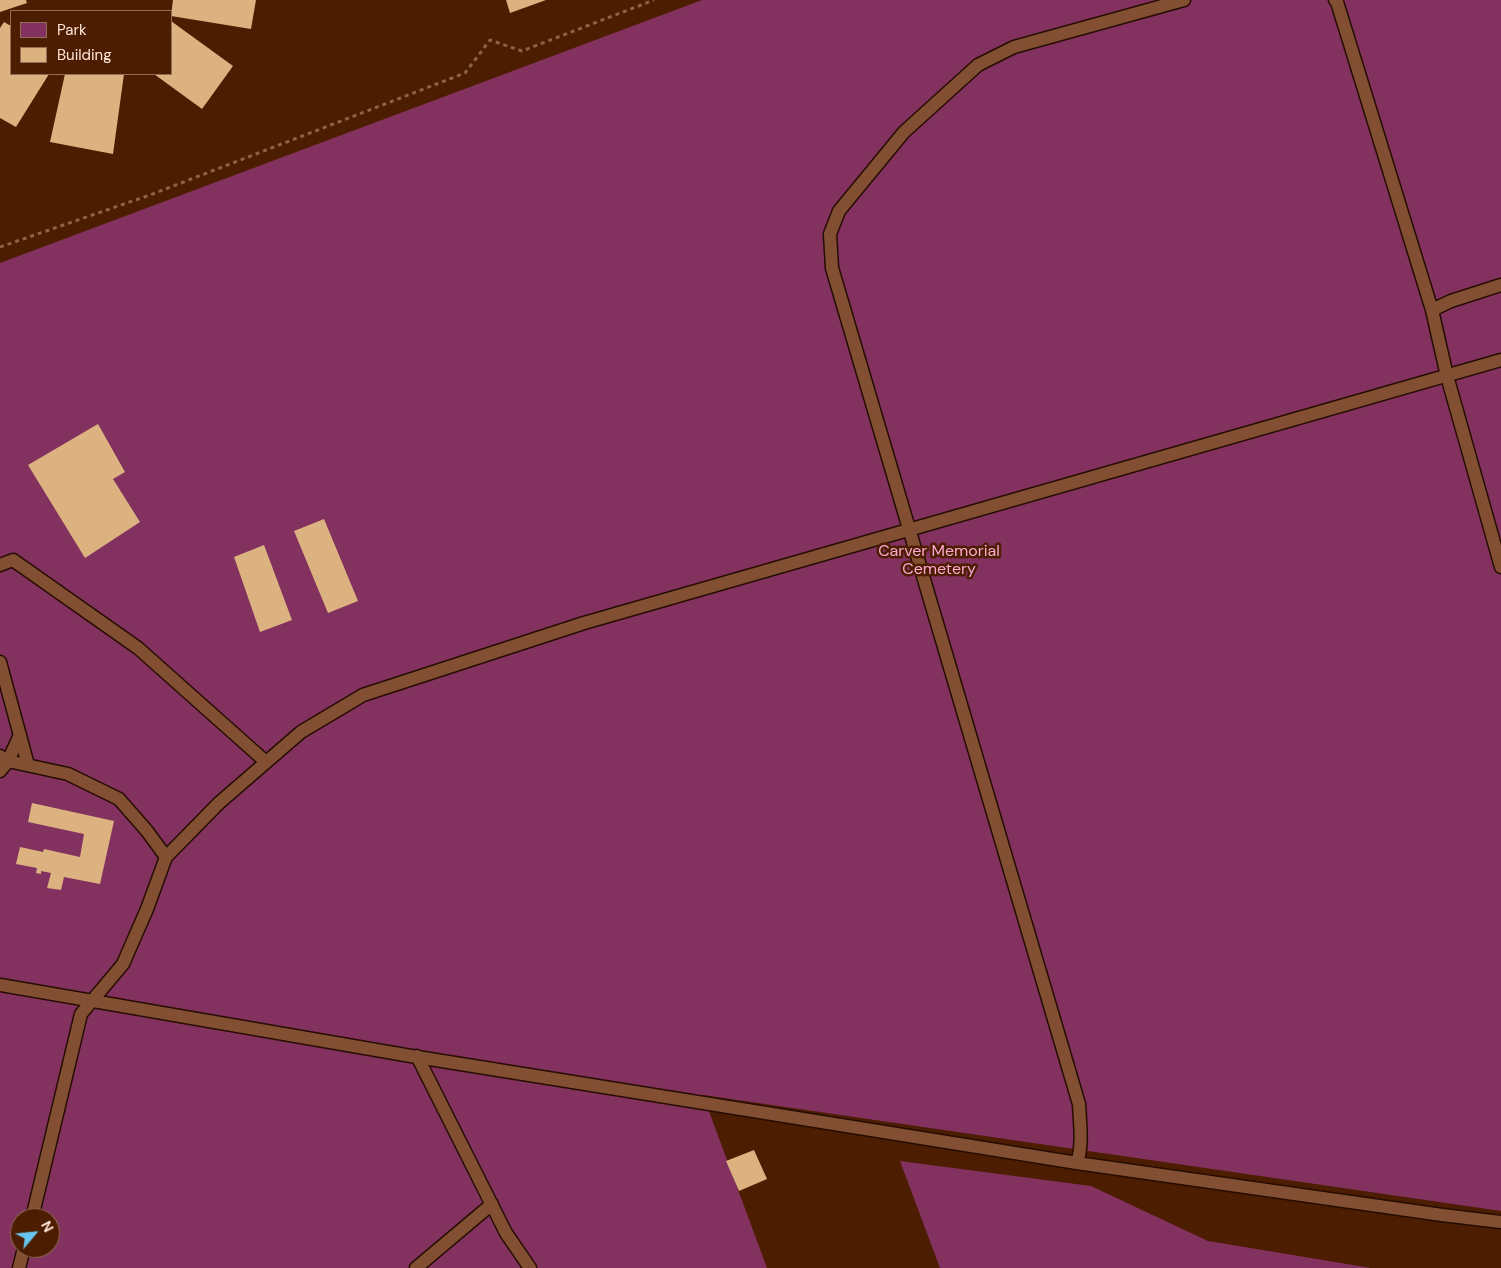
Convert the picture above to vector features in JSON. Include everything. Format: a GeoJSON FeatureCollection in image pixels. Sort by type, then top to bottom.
{"type":"FeatureCollection","features":[{"type":"Feature","properties":{"kind":"lane"},"geometry":{"type":"LineString","coordinates":[[1077,1163],[1080,1148],[1079,1104],[832,268],[830,234],[839,211],[904,132],[978,65],[1014,47],[1184,0]]}},
{"type":"Feature","properties":{"kind":"lane"},"geometry":{"type":"LineString","coordinates":[[1335,0],[1432,310],[1447,376],[1501,568]]}},
{"type":"Feature","properties":{"kind":"lane"},"geometry":{"type":"LineString","coordinates":[[1432,310],[1451,300],[1501,285]]}},
{"type":"Feature","properties":{"kind":"lane"},"geometry":{"type":"LineString","coordinates":[[34,1208],[81,1014],[123,964],[147,909],[166,857],[220,803],[301,732],[363,695],[584,623],[1501,360]]}},
{"type":"Feature","properties":{"kind":"lane"},"geometry":{"type":"LineString","coordinates":[[0,565],[13,560],[138,648],[266,762]]}},
{"type":"Feature","properties":{"kind":"lane"},"geometry":{"type":"LineString","coordinates":[[0,662],[28,765]]}},
{"type":"Feature","properties":{"kind":"lane"},"geometry":{"type":"LineString","coordinates":[[0,771],[4,758],[20,735]]}},
{"type":"Feature","properties":{"kind":"lane"},"geometry":{"type":"LineString","coordinates":[[4,758],[68,774],[118,799],[147,831],[166,857]]}},
{"type":"Feature","properties":{"kind":"lane"},"geometry":{"type":"LineString","coordinates":[[0,985],[417,1056],[1077,1163],[1501,1222]]}},
{"type":"Feature","properties":{"kind":"lane"},"geometry":{"type":"LineString","coordinates":[[417,1056],[506,1233],[530,1268]]}},
{"type":"Feature","properties":{"kind":"lane"},"geometry":{"type":"LineString","coordinates":[[416,1268],[492,1204]]}},
{"type":"Feature","properties":{"kind":"path"},"geometry":{"type":"LineString","coordinates":[[0,247],[150,195],[465,73],[490,40],[522,51],[654,0]]}},
{"type":"Feature","properties":{"kind":"green space","name":"Carver Memorial Cemetery"},"geometry":{"type":"Polygon","coordinates":[[[702,0],[1501,0],[1501,1211],[703,1095],[767,1268],[0,1268],[0,263],[702,0]]]}},
{"type":"Feature","properties":{"kind":"green space"},"geometry":{"type":"Polygon","coordinates":[[[900,1161],[1091,1186],[1208,1241],[1371,1268],[940,1268],[900,1161]]]}},
{"type":"Feature","properties":{"kind":"building"},"geometry":{"type":"Polygon","coordinates":[[[0,0],[26,0],[27,3],[0,12],[0,0]]]}},
{"type":"Feature","properties":{"kind":"building"},"geometry":{"type":"Polygon","coordinates":[[[173,0],[256,0],[251,29],[172,16],[173,0]]]}},
{"type":"Feature","properties":{"kind":"building"},"geometry":{"type":"Polygon","coordinates":[[[506,0],[546,0],[510,13],[506,0]]]}},
{"type":"Feature","properties":{"kind":"building"},"geometry":{"type":"Polygon","coordinates":[[[4,22],[10,25],[10,75],[48,75],[16,127],[0,118],[0,28],[4,22]]]}},
{"type":"Feature","properties":{"kind":"building"},"geometry":{"type":"Polygon","coordinates":[[[172,22],[233,66],[202,109],[155,75],[172,75],[172,22]]]}},
{"type":"Feature","properties":{"kind":"building"},"geometry":{"type":"Polygon","coordinates":[[[65,75],[124,75],[113,154],[50,142],[65,75]]]}},
{"type":"Feature","properties":{"kind":"building"},"geometry":{"type":"Polygon","coordinates":[[[98,424],[125,472],[113,479],[140,522],[85,558],[28,465],[98,424]]]}},
{"type":"Feature","properties":{"kind":"building"},"geometry":{"type":"Polygon","coordinates":[[[324,519],[358,601],[328,613],[294,531],[324,519]]]}},
{"type":"Feature","properties":{"kind":"building"},"geometry":{"type":"Polygon","coordinates":[[[264,545],[292,620],[260,632],[234,557],[264,545]]]}},
{"type":"Feature","properties":{"kind":"building"},"geometry":{"type":"Polygon","coordinates":[[[32,803],[114,821],[100,884],[64,877],[61,890],[47,888],[51,873],[41,871],[41,874],[36,873],[37,868],[16,864],[20,847],[43,852],[44,849],[80,857],[84,834],[28,822],[32,803]]]}},
{"type":"Feature","properties":{"kind":"building"},"geometry":{"type":"Polygon","coordinates":[[[754,1150],[767,1179],[739,1191],[726,1161],[754,1150]]]}}]}
